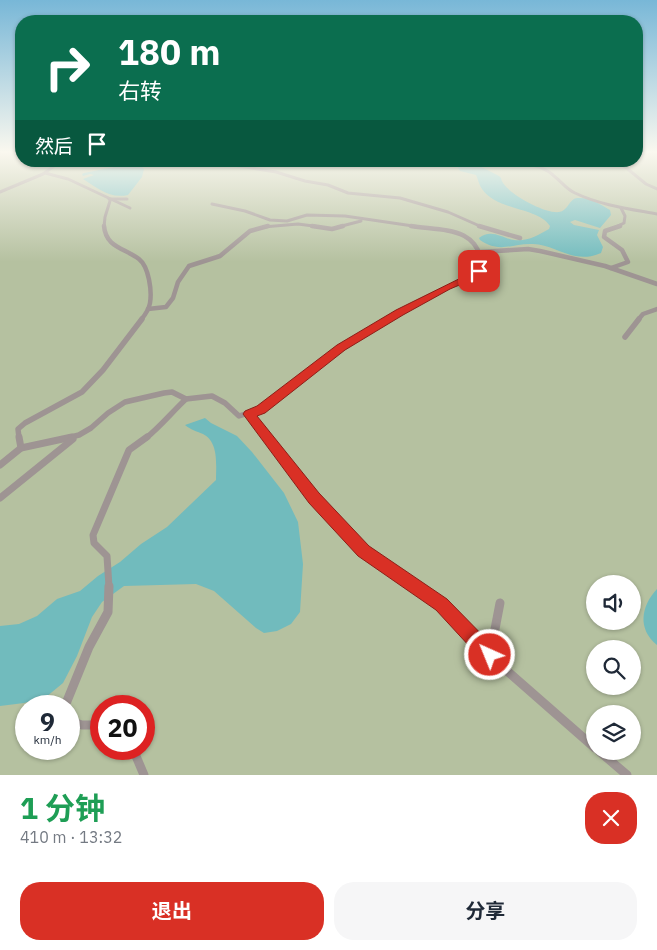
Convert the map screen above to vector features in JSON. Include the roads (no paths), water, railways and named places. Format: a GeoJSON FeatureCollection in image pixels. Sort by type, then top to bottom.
{"type":"FeatureCollection","features":[{"type":"Feature","properties":{"kind":"lane"},"geometry":{"type":"LineString","coordinates":[[90,189],[108,200],[130,208]]}},
{"type":"Feature","properties":{"kind":"lane"},"geometry":{"type":"LineString","coordinates":[[338,189],[348,193],[400,198],[448,212],[488,230],[520,238]]}},
{"type":"Feature","properties":{"kind":"lane"},"geometry":{"type":"LineString","coordinates":[[569,189],[575,193],[622,208],[657,214]]}},
{"type":"Feature","properties":{"kind":"lane"},"geometry":{"type":"LineString","coordinates":[[108,200],[127,199]]}},
{"type":"Feature","properties":{"kind":"lane"},"geometry":{"type":"LineString","coordinates":[[21,448],[18,429],[34,416],[72,399],[81,392],[101,373],[137,327],[150,305],[151,291],[144,265],[141,260],[113,245],[104,228],[108,200]]}},
{"type":"Feature","properties":{"kind":"lane"},"geometry":{"type":"LineString","coordinates":[[212,204],[245,211],[269,223],[298,224],[323,230],[361,221],[397,227]]}},
{"type":"Feature","properties":{"kind":"lane"},"geometry":{"type":"LineString","coordinates":[[622,208],[625,216],[624,223],[605,231],[604,237],[627,256],[626,264]]}},
{"type":"Feature","properties":{"kind":"lane"},"geometry":{"type":"LineString","coordinates":[[0,498],[50,456],[125,402],[172,392],[186,399],[212,396],[225,403],[239,416],[261,409],[341,347],[400,312],[447,287],[473,276],[482,267],[480,252],[473,242],[464,236],[345,216],[308,215],[269,223],[243,235],[220,256],[189,266],[178,282],[177,290],[169,303],[160,309],[148,309]]}},
{"type":"Feature","properties":{"kind":"lane"},"geometry":{"type":"LineString","coordinates":[[480,252],[528,249],[611,268],[657,284]]}},
{"type":"Feature","properties":{"kind":"lane"},"geometry":{"type":"LineString","coordinates":[[611,268],[626,264]]}},
{"type":"Feature","properties":{"kind":"lane"},"geometry":{"type":"LineString","coordinates":[[626,264],[631,270],[631,275]]}},
{"type":"Feature","properties":{"kind":"lane"},"geometry":{"type":"LineString","coordinates":[[625,336],[643,314],[657,309]]}},
{"type":"Feature","properties":{"kind":"lane"},"geometry":{"type":"LineString","coordinates":[[69,695],[89,647],[108,612],[110,596],[108,556],[94,543],[93,535],[129,450],[155,431],[164,419],[186,399]]}},
{"type":"Feature","properties":{"kind":"lane"},"geometry":{"type":"LineString","coordinates":[[249,414],[314,498],[364,551],[442,604],[490,655],[586,740]]}},
{"type":"Feature","properties":{"kind":"lane"},"geometry":{"type":"LineString","coordinates":[[0,465],[21,448],[79,435]]}},
{"type":"Feature","properties":{"kind":"lane"},"geometry":{"type":"LineString","coordinates":[[490,655],[500,603]]}},
{"type":"Feature","properties":{"kind":"lane"},"geometry":{"type":"LineString","coordinates":[[138,760],[144,775]]}},
{"type":"Feature","properties":{"kind":"lane"},"geometry":{"type":"LineString","coordinates":[[610,760],[627,775]]}},
{"type":"Feature","properties":{"kind":"water"},"geometry":{"type":"Polygon","coordinates":[[[99,189],[133,189],[128,195],[109,194],[99,189]]]}},
{"type":"Feature","properties":{"kind":"water"},"geometry":{"type":"Polygon","coordinates":[[[483,189],[508,189],[535,206],[553,212],[564,210],[572,200],[577,198],[594,201],[610,210],[611,215],[600,228],[575,220],[570,222],[574,225],[599,230],[597,235],[603,247],[601,253],[582,257],[542,245],[525,244],[500,247],[487,244],[479,238],[483,235],[492,234],[514,240],[523,240],[541,234],[549,229],[550,226],[536,215],[497,201],[483,189]]]}},
{"type":"Feature","properties":{"kind":"water"},"geometry":{"type":"Polygon","coordinates":[[[205,418],[237,436],[284,493],[298,522],[303,564],[300,612],[291,624],[277,631],[264,633],[214,591],[196,584],[124,586],[102,602],[92,617],[77,656],[63,683],[48,695],[15,695],[15,704],[0,706],[0,626],[19,624],[37,616],[57,599],[80,591],[141,544],[167,527],[216,480],[216,454],[212,442],[203,434],[185,425],[205,418]]]}},
{"type":"Feature","properties":{"kind":"water"},"geometry":{"type":"Polygon","coordinates":[[[657,589],[657,645],[646,632],[644,617],[647,603],[657,589]]]}}]}
